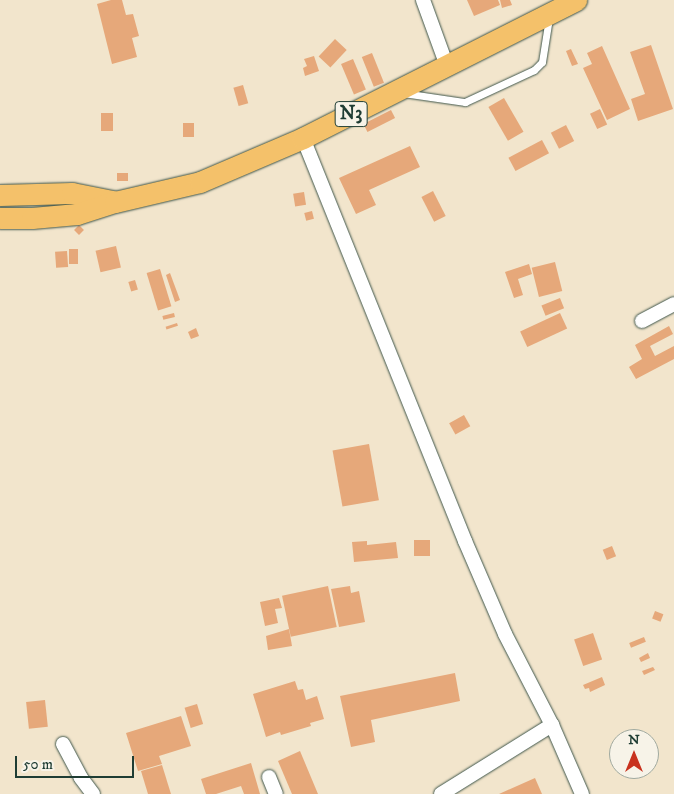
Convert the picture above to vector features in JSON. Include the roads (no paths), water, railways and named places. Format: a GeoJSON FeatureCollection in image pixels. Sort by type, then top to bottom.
{"type":"FeatureCollection","features":[{"type":"Feature","properties":{"kind":"main road","name":"N3"},"geometry":{"type":"LineString","coordinates":[[0,218],[32,218],[77,214],[115,202],[200,182],[302,138],[576,0]]}},
{"type":"Feature","properties":{"kind":"main road","name":"N3"},"geometry":{"type":"LineString","coordinates":[[0,195],[72,192],[115,202]]}},
{"type":"Feature","properties":{"kind":"street"},"geometry":{"type":"LineString","coordinates":[[423,0],[446,66]]}},
{"type":"Feature","properties":{"kind":"street"},"geometry":{"type":"LineString","coordinates":[[302,138],[465,541],[505,634],[552,725],[582,794]]}},
{"type":"Feature","properties":{"kind":"street"},"geometry":{"type":"LineString","coordinates":[[642,321],[674,304]]}},
{"type":"Feature","properties":{"kind":"street"},"geometry":{"type":"LineString","coordinates":[[441,794],[552,725]]}},
{"type":"Feature","properties":{"kind":"street"},"geometry":{"type":"LineString","coordinates":[[63,744],[81,778],[93,794]]}},
{"type":"Feature","properties":{"kind":"street"},"geometry":{"type":"LineString","coordinates":[[269,777],[276,794]]}},
{"type":"Feature","properties":{"kind":"lane"},"geometry":{"type":"LineString","coordinates":[[395,92],[465,102],[534,70],[542,62],[549,14]]}}]}
